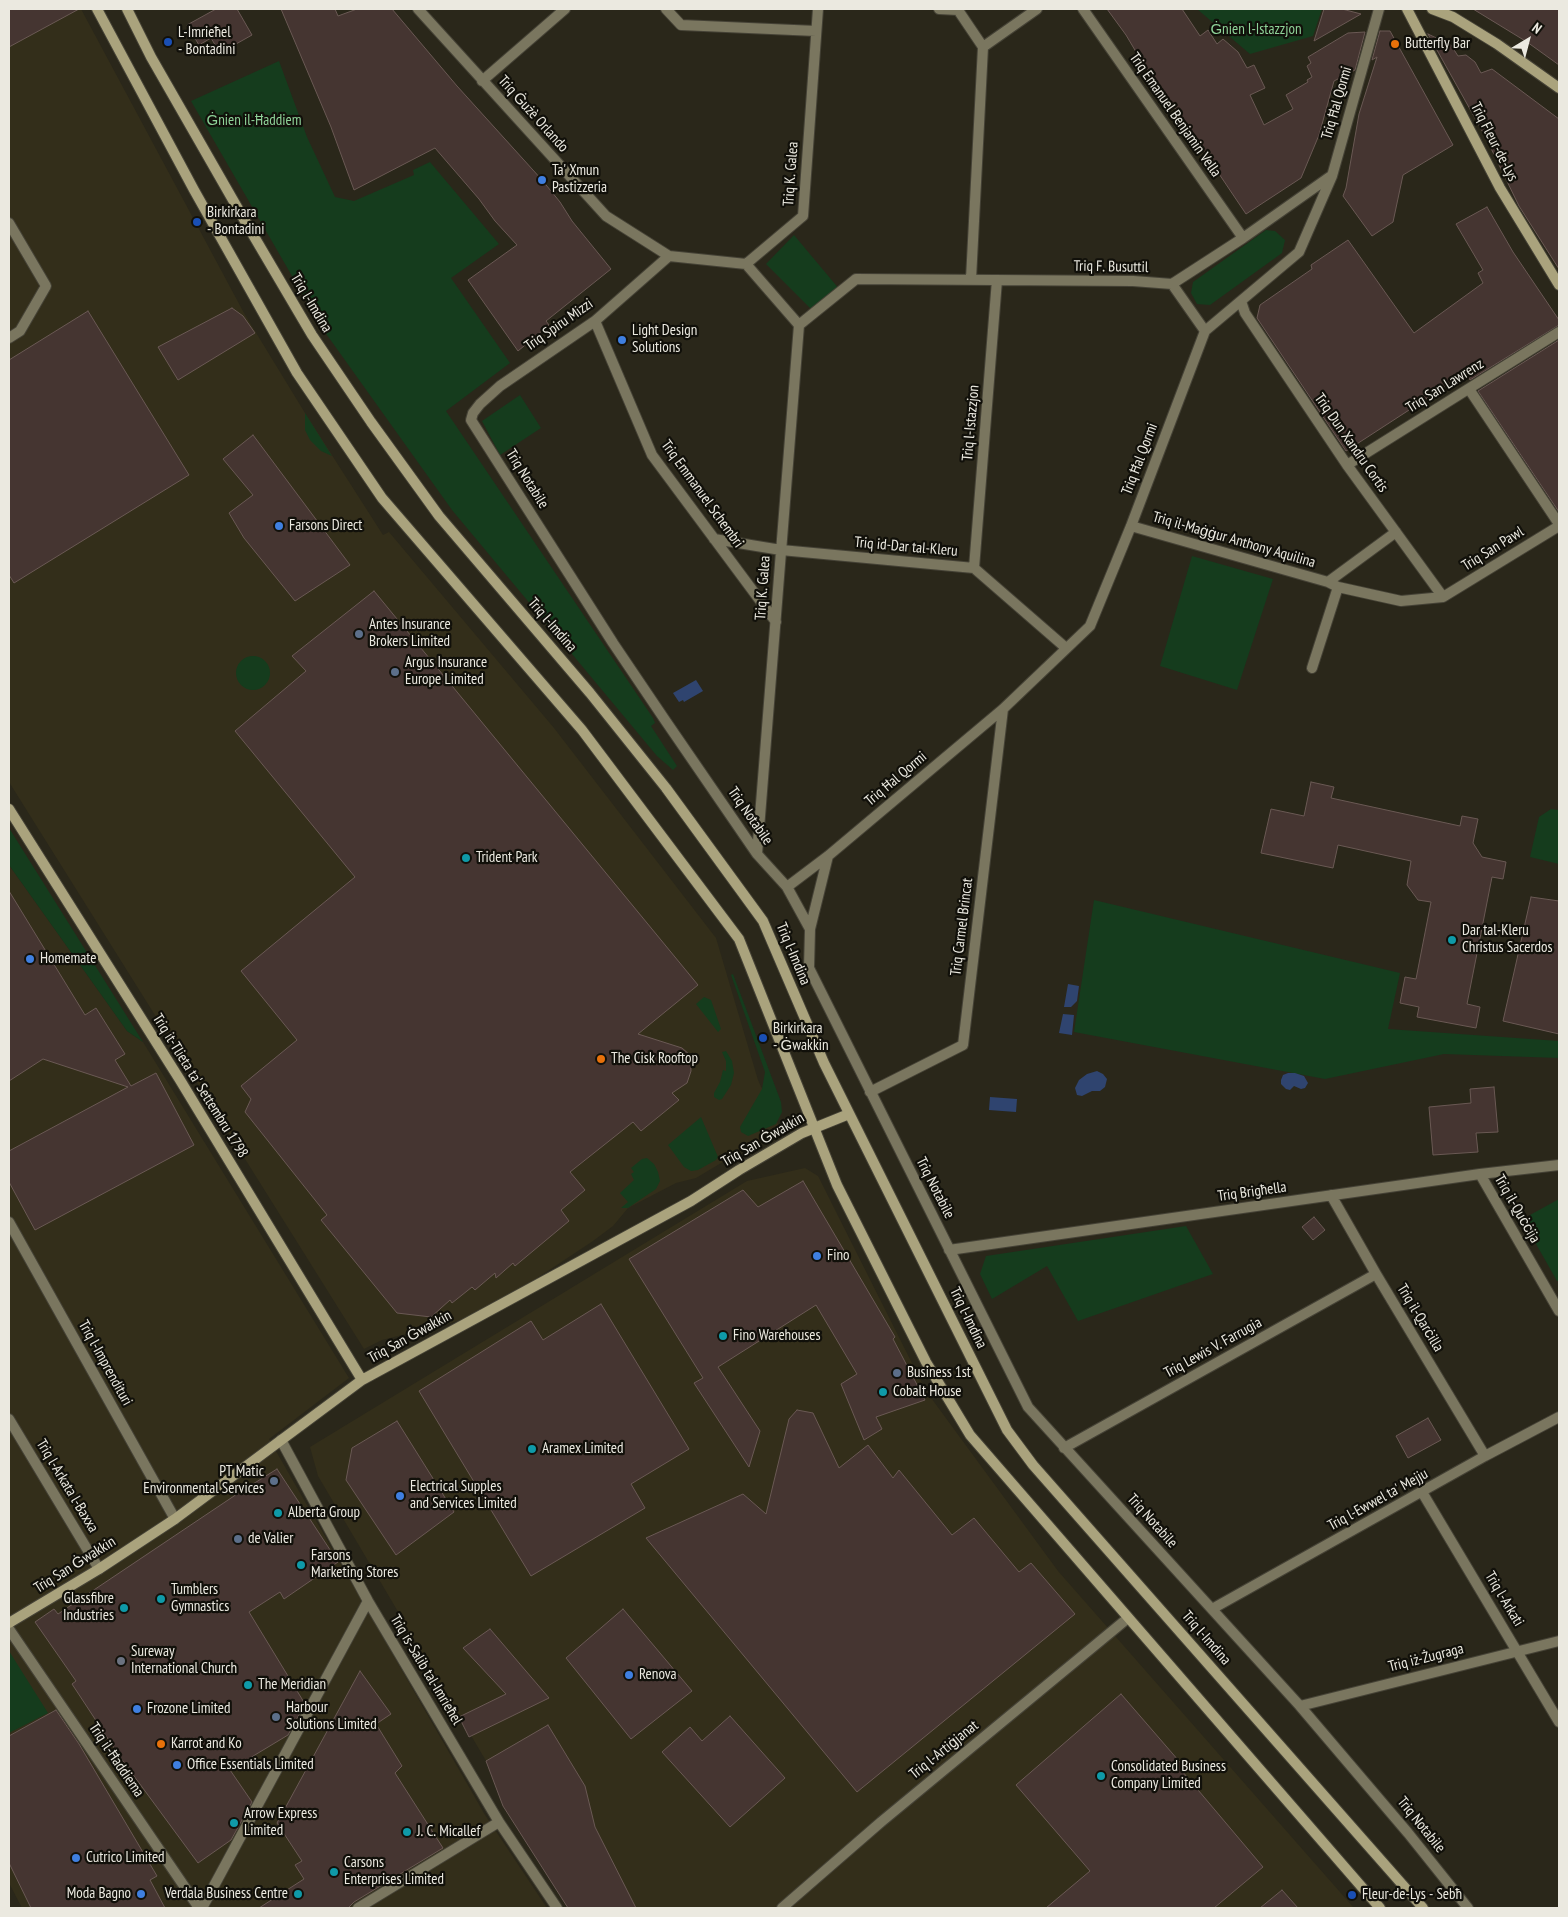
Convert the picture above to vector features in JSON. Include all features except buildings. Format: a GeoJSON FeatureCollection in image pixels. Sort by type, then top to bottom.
{"type":"FeatureCollection","features":[{"type":"Feature","properties":{"kind":"main road"},"geometry":{"type":"LineString","coordinates":[[97,9],[194,190],[297,373],[382,498],[582,730],[739,939],[837,1185],[926,1362],[970,1435],[1380,1908]]}},
{"type":"Feature","properties":{"kind":"main road","name":"Triq l-Imdina"},"geometry":{"type":"LineString","coordinates":[[127,9],[151,58],[248,228],[312,335],[371,422],[439,516],[590,693],[666,788],[763,921],[824,1063],[1007,1430],[1040,1472],[1424,1908]]}},
{"type":"Feature","properties":{"kind":"main road","name":"Triq Fleur-de-Lys"},"geometry":{"type":"LineString","coordinates":[[1407,9],[1500,188],[1559,285]]}},
{"type":"Feature","properties":{"kind":"main road"},"geometry":{"type":"LineString","coordinates":[[1432,9],[1454,17],[1497,44],[1559,88]]}},
{"type":"Feature","properties":{"kind":"main road","name":"Triq it-Tlieta ta' Settembru 1798"},"geometry":{"type":"LineString","coordinates":[[9,809],[180,1080],[362,1380]]}},
{"type":"Feature","properties":{"kind":"main road","name":"Triq San Ġwakkin"},"geometry":{"type":"LineString","coordinates":[[9,1623],[99,1569],[175,1519],[362,1380],[691,1201],[739,1170],[813,1127],[849,1114]]}},
{"type":"Feature","properties":{"kind":"street","name":"Triq Ġużè Orlando"},"geometry":{"type":"LineString","coordinates":[[418,9],[606,216],[669,256],[746,264]]}},
{"type":"Feature","properties":{"kind":"street"},"geometry":{"type":"LineString","coordinates":[[482,81],[565,9]]}},
{"type":"Feature","properties":{"kind":"street"},"geometry":{"type":"LineString","coordinates":[[666,9],[681,25],[816,31]]}},
{"type":"Feature","properties":{"kind":"street","name":"Triq K. Galea"},"geometry":{"type":"LineString","coordinates":[[746,264],[803,216],[818,9]]}},
{"type":"Feature","properties":{"kind":"street"},"geometry":{"type":"LineString","coordinates":[[939,9],[959,9],[982,47],[971,280]]}},
{"type":"Feature","properties":{"kind":"street"},"geometry":{"type":"LineString","coordinates":[[982,47],[1037,9]]}},
{"type":"Feature","properties":{"kind":"street","name":"Triq Emanuel Benjamin Vella"},"geometry":{"type":"LineString","coordinates":[[1084,9],[1243,238]]}},
{"type":"Feature","properties":{"kind":"street","name":"Triq Ħal Qormi"},"geometry":{"type":"LineString","coordinates":[[787,887],[828,856],[1002,709],[1090,626],[1131,526],[1205,331],[1298,252],[1332,176],[1379,9]]}},
{"type":"Feature","properties":{"kind":"street"},"geometry":{"type":"LineString","coordinates":[[1205,331],[1172,284],[1243,238],[1332,176]]}},
{"type":"Feature","properties":{"kind":"street"},"geometry":{"type":"LineString","coordinates":[[9,223],[46,286],[20,332],[9,338]]}},
{"type":"Feature","properties":{"kind":"street","name":"Triq Spiru Mizzi"},"geometry":{"type":"LineString","coordinates":[[471,420],[480,404],[500,386],[594,320],[669,256]]}},
{"type":"Feature","properties":{"kind":"street"},"geometry":{"type":"LineString","coordinates":[[746,264],[799,324]]}},
{"type":"Feature","properties":{"kind":"street","name":"Triq F. Busuttil"},"geometry":{"type":"LineString","coordinates":[[799,324],[856,279],[1133,281],[1172,284]]}},
{"type":"Feature","properties":{"kind":"street","name":"Triq l-Istazzjon"},"geometry":{"type":"LineString","coordinates":[[974,568],[996,280]]}},
{"type":"Feature","properties":{"kind":"street","name":"Triq Dun Xandru Cortis"},"geometry":{"type":"LineString","coordinates":[[1241,301],[1245,313],[1347,465],[1442,597]]}},
{"type":"Feature","properties":{"kind":"street","name":"Triq Emmanuel Schembri"},"geometry":{"type":"LineString","coordinates":[[594,320],[652,455],[776,622]]}},
{"type":"Feature","properties":{"kind":"street","name":"Triq K. Galea"},"geometry":{"type":"LineString","coordinates":[[757,854],[799,324]]}},
{"type":"Feature","properties":{"kind":"street","name":"Triq San Lawrenz"},"geometry":{"type":"LineString","coordinates":[[1347,465],[1559,332]]}},
{"type":"Feature","properties":{"kind":"street"},"geometry":{"type":"LineString","coordinates":[[1469,389],[1559,525]]}},
{"type":"Feature","properties":{"kind":"street","name":"Triq Notabile"},"geometry":{"type":"LineString","coordinates":[[471,420],[613,643],[757,854],[787,887],[810,929],[809,968],[1028,1407],[1300,1706],[1408,1833],[1468,1908]]}},
{"type":"Feature","properties":{"kind":"street","name":"Triq San Pawl"},"geometry":{"type":"LineString","coordinates":[[1442,597],[1559,525]]}},
{"type":"Feature","properties":{"kind":"street","name":"Triq il-Maġġur Anthony Aquilina"},"geometry":{"type":"LineString","coordinates":[[1131,526],[1333,585],[1401,601],[1442,597]]}},
{"type":"Feature","properties":{"kind":"street","name":"Triq il-Maġġur Anthony Aquilina"},"geometry":{"type":"LineString","coordinates":[[1333,585],[1396,532]]}},
{"type":"Feature","properties":{"kind":"street","name":"Triq id-Dar tal-Kleru"},"geometry":{"type":"LineString","coordinates":[[714,538],[781,550],[974,568],[1066,648]]}},
{"type":"Feature","properties":{"kind":"street"},"geometry":{"type":"LineString","coordinates":[[1312,668],[1333,585]]}},
{"type":"Feature","properties":{"kind":"street","name":"Triq Carmel Brincat"},"geometry":{"type":"LineString","coordinates":[[870,1092],[963,1045],[1002,709]]}},
{"type":"Feature","properties":{"kind":"street"},"geometry":{"type":"LineString","coordinates":[[810,929],[828,856]]}},
{"type":"Feature","properties":{"kind":"street","name":"Triq Brigħella"},"geometry":{"type":"LineString","coordinates":[[949,1250],[1480,1174],[1559,1165]]}},
{"type":"Feature","properties":{"kind":"street","name":"Triq il-Quċċija"},"geometry":{"type":"LineString","coordinates":[[1480,1174],[1559,1311]]}},
{"type":"Feature","properties":{"kind":"street","name":"Triq il-Qarċilla"},"geometry":{"type":"LineString","coordinates":[[1331,1195],[1485,1456]]}},
{"type":"Feature","properties":{"kind":"street","name":"Triq l-Imprendituri"},"geometry":{"type":"LineString","coordinates":[[9,1222],[175,1519]]}},
{"type":"Feature","properties":{"kind":"street","name":"Triq Lewis V. Farrugia"},"geometry":{"type":"LineString","coordinates":[[1064,1448],[1376,1274]]}},
{"type":"Feature","properties":{"kind":"street","name":"Triq l-Ewwel ta' Mejju"},"geometry":{"type":"LineString","coordinates":[[1212,1609],[1485,1456],[1559,1417]]}},
{"type":"Feature","properties":{"kind":"street","name":"Triq l-Arkata l-Baxxa"},"geometry":{"type":"LineString","coordinates":[[9,1419],[99,1569]]}},
{"type":"Feature","properties":{"kind":"street","name":"Triq is-Salib tal-Imrieħel"},"geometry":{"type":"LineString","coordinates":[[281,1440],[368,1601],[499,1822],[557,1908]]}},
{"type":"Feature","properties":{"kind":"street","name":"Triq l-Arkati"},"geometry":{"type":"LineString","coordinates":[[1422,1492],[1518,1650],[1559,1722]]}},
{"type":"Feature","properties":{"kind":"street"},"geometry":{"type":"LineString","coordinates":[[200,1908],[368,1601]]}},
{"type":"Feature","properties":{"kind":"street","name":"Triq l-Artiġjanat"},"geometry":{"type":"LineString","coordinates":[[782,1908],[881,1822],[1128,1618]]}},
{"type":"Feature","properties":{"kind":"street","name":"Triq il-Ħaddiema"},"geometry":{"type":"LineString","coordinates":[[9,1629],[200,1908]]}},
{"type":"Feature","properties":{"kind":"street","name":"Triq iż-Żugraga"},"geometry":{"type":"LineString","coordinates":[[1300,1706],[1559,1641]]}},
{"type":"Feature","properties":{"kind":"street"},"geometry":{"type":"LineString","coordinates":[[358,1908],[499,1822]]}},
{"type":"Feature","properties":{"kind":"shaded area"},"geometry":{"type":"Polygon","coordinates":[[[9,9],[81,9],[244,313],[383,535],[389,532],[554,728],[716,938],[758,1080],[780,1128],[696,1178],[676,1183],[628,1208],[613,1226],[593,1241],[477,1318],[478,1316],[382,1340],[364,1349],[9,782],[9,9]]]}},
{"type":"Feature","properties":{"kind":"shaded area"},"geometry":{"type":"Polygon","coordinates":[[[9,865],[127,1031],[143,1042],[349,1378],[269,1439],[485,1815],[547,1908],[22,1908],[9,1883],[9,865]]]}},
{"type":"Feature","properties":{"kind":"shaded area"},"geometry":{"type":"Polygon","coordinates":[[[805,1168],[818,1176],[926,1391],[1058,1571],[1354,1908],[577,1908],[548,1866],[318,1476],[310,1447],[747,1181],[805,1168]]]}},
{"type":"Feature","properties":{"kind":"green space","name":"Ġnien l-Istazzjon"},"geometry":{"type":"Polygon","coordinates":[[[1197,9],[1322,9],[1313,36],[1250,54],[1197,9]]]}},
{"type":"Feature","properties":{"kind":"green space","name":"Ġnien il-Ħaddiem"},"geometry":{"type":"Polygon","coordinates":[[[279,61],[307,137],[335,197],[354,201],[414,175],[413,170],[430,162],[499,244],[451,278],[510,363],[446,411],[653,718],[655,723],[651,726],[677,766],[673,770],[657,756],[452,510],[322,328],[191,101],[279,61]]]}},
{"type":"Feature","properties":{"kind":"green space"},"geometry":{"type":"Polygon","coordinates":[[[1266,230],[1275,231],[1285,240],[1282,253],[1210,305],[1197,304],[1191,293],[1193,282],[1266,230]]]}},
{"type":"Feature","properties":{"kind":"green space"},"geometry":{"type":"Polygon","coordinates":[[[794,235],[840,290],[811,309],[766,264],[794,235]]]}},
{"type":"Feature","properties":{"kind":"green space"},"geometry":{"type":"Polygon","coordinates":[[[520,395],[541,428],[500,455],[482,421],[520,395]]]}},
{"type":"Feature","properties":{"kind":"green space"},"geometry":{"type":"Polygon","coordinates":[[[305,413],[332,456],[321,451],[310,440],[305,430],[305,413]]]}},
{"type":"Feature","properties":{"kind":"green space"},"geometry":{"type":"Polygon","coordinates":[[[1192,556],[1273,579],[1237,690],[1160,666],[1192,556]]]}},
{"type":"Feature","properties":{"kind":"green space"},"geometry":{"type":"Polygon","coordinates":[[[253,656],[260,657],[265,661],[269,666],[269,680],[265,685],[260,689],[253,690],[246,689],[241,685],[237,680],[236,673],[237,666],[241,661],[246,657],[253,656]]]}},
{"type":"Feature","properties":{"kind":"green space"},"geometry":{"type":"Polygon","coordinates":[[[1551,809],[1559,810],[1559,864],[1530,857],[1539,817],[1551,809]]]}},
{"type":"Feature","properties":{"kind":"green space"},"geometry":{"type":"Polygon","coordinates":[[[9,828],[143,1042],[127,1031],[9,865],[9,828]]]}},
{"type":"Feature","properties":{"kind":"green space"},"geometry":{"type":"Polygon","coordinates":[[[1094,900],[1400,973],[1388,1029],[1559,1041],[1559,1058],[1444,1054],[1325,1079],[1074,1032],[1094,900]]]}},
{"type":"Feature","properties":{"kind":"green space"},"geometry":{"type":"Polygon","coordinates":[[[733,974],[781,1102],[782,1112],[776,1124],[748,1136],[741,1132],[740,1127],[762,1089],[765,1072],[731,975],[733,974]]]}},
{"type":"Feature","properties":{"kind":"green space"},"geometry":{"type":"Polygon","coordinates":[[[704,997],[711,1000],[721,1029],[718,1032],[696,1004],[704,997]]]}},
{"type":"Feature","properties":{"kind":"green space"},"geometry":{"type":"Polygon","coordinates":[[[726,1051],[732,1061],[734,1073],[731,1085],[722,1099],[719,1100],[714,1097],[714,1093],[720,1082],[723,1070],[726,1071],[726,1061],[722,1052],[726,1051]]]}},
{"type":"Feature","properties":{"kind":"green space"},"geometry":{"type":"Polygon","coordinates":[[[701,1117],[718,1157],[698,1170],[691,1171],[684,1167],[668,1145],[701,1117]]]}},
{"type":"Feature","properties":{"kind":"green space"},"geometry":{"type":"Polygon","coordinates":[[[647,1158],[654,1164],[658,1172],[660,1181],[656,1189],[628,1208],[621,1208],[628,1202],[620,1193],[634,1180],[631,1174],[634,1172],[631,1168],[642,1159],[647,1158]]]}},
{"type":"Feature","properties":{"kind":"green space"},"geometry":{"type":"Polygon","coordinates":[[[1559,1199],[1559,1281],[1557,1281],[1527,1228],[1530,1215],[1559,1199]]]}},
{"type":"Feature","properties":{"kind":"green space"},"geometry":{"type":"Polygon","coordinates":[[[1186,1226],[1213,1274],[1078,1321],[1047,1266],[992,1299],[980,1274],[986,1256],[1186,1226]]]}},
{"type":"Feature","properties":{"kind":"green space"},"geometry":{"type":"Polygon","coordinates":[[[9,1651],[48,1713],[9,1733],[9,1651]]]}},
{"type":"Feature","properties":{"kind":"water"},"geometry":{"type":"Polygon","coordinates":[[[696,680],[703,691],[684,702],[683,700],[679,702],[673,693],[696,680]]]}},
{"type":"Feature","properties":{"kind":"water"},"geometry":{"type":"Polygon","coordinates":[[[1068,984],[1079,986],[1077,1001],[1071,1007],[1064,1007],[1068,984]]]}},
{"type":"Feature","properties":{"kind":"water"},"geometry":{"type":"Polygon","coordinates":[[[1063,1014],[1074,1015],[1072,1035],[1059,1033],[1063,1014]]]}},
{"type":"Feature","properties":{"kind":"water"},"geometry":{"type":"Polygon","coordinates":[[[1097,1071],[1107,1079],[1105,1087],[1100,1091],[1092,1091],[1082,1096],[1077,1095],[1075,1088],[1079,1080],[1087,1074],[1097,1071]]]}},
{"type":"Feature","properties":{"kind":"water"},"geometry":{"type":"Polygon","coordinates":[[[1288,1073],[1304,1076],[1308,1083],[1305,1088],[1301,1089],[1294,1086],[1290,1090],[1286,1089],[1281,1084],[1281,1080],[1283,1075],[1288,1073]]]}},
{"type":"Feature","properties":{"kind":"water"},"geometry":{"type":"Polygon","coordinates":[[[990,1097],[1017,1099],[1016,1112],[989,1110],[990,1097]]]}},
{"type":"Feature","properties":{"kind":"place","name":"L-Imrieħel - Bontadini"},"geometry":{"type":"Point","coordinates":[168,42]}},
{"type":"Feature","properties":{"kind":"place","name":"Butterfly Bar"},"geometry":{"type":"Point","coordinates":[1395,44]}},
{"type":"Feature","properties":{"kind":"place","name":"Ta' Xmun Pastizzeria"},"geometry":{"type":"Point","coordinates":[542,180]}},
{"type":"Feature","properties":{"kind":"place","name":"Birkirkara - Bontadini"},"geometry":{"type":"Point","coordinates":[197,222]}},
{"type":"Feature","properties":{"kind":"place","name":"Light Design Solutions"},"geometry":{"type":"Point","coordinates":[622,340]}},
{"type":"Feature","properties":{"kind":"place","name":"Farsons Direct"},"geometry":{"type":"Point","coordinates":[279,526]}},
{"type":"Feature","properties":{"kind":"place","name":"Antes Insurance Brokers Limited"},"geometry":{"type":"Point","coordinates":[359,634]}},
{"type":"Feature","properties":{"kind":"place","name":"Argus Insurance Europe Limited"},"geometry":{"type":"Point","coordinates":[395,672]}},
{"type":"Feature","properties":{"kind":"place","name":"Trident Park"},"geometry":{"type":"Point","coordinates":[466,858]}},
{"type":"Feature","properties":{"kind":"place","name":"Dar tal-Kleru Christus Sacerdos"},"geometry":{"type":"Point","coordinates":[1452,940]}},
{"type":"Feature","properties":{"kind":"place","name":"Homemate"},"geometry":{"type":"Point","coordinates":[30,959]}},
{"type":"Feature","properties":{"kind":"place","name":"Birkirkara - Ġwakkin"},"geometry":{"type":"Point","coordinates":[763,1038]}},
{"type":"Feature","properties":{"kind":"place","name":"The Cisk Rooftop"},"geometry":{"type":"Point","coordinates":[601,1059]}},
{"type":"Feature","properties":{"kind":"place","name":"Fino"},"geometry":{"type":"Point","coordinates":[817,1256]}},
{"type":"Feature","properties":{"kind":"place","name":"Fino Warehouses"},"geometry":{"type":"Point","coordinates":[723,1336]}},
{"type":"Feature","properties":{"kind":"place","name":"Business 1st"},"geometry":{"type":"Point","coordinates":[897,1373]}},
{"type":"Feature","properties":{"kind":"place","name":"Cobalt House"},"geometry":{"type":"Point","coordinates":[883,1392]}},
{"type":"Feature","properties":{"kind":"place","name":"Aramex Limited"},"geometry":{"type":"Point","coordinates":[532,1449]}},
{"type":"Feature","properties":{"kind":"place","name":"PT Matic Environmental Services"},"geometry":{"type":"Point","coordinates":[274,1481]}},
{"type":"Feature","properties":{"kind":"place","name":"Electrical Supples and Services Limited"},"geometry":{"type":"Point","coordinates":[400,1496]}},
{"type":"Feature","properties":{"kind":"place","name":"Alberta Group"},"geometry":{"type":"Point","coordinates":[278,1513]}},
{"type":"Feature","properties":{"kind":"place","name":"de Valier"},"geometry":{"type":"Point","coordinates":[238,1539]}},
{"type":"Feature","properties":{"kind":"place","name":"Farsons Marketing Stores"},"geometry":{"type":"Point","coordinates":[301,1565]}},
{"type":"Feature","properties":{"kind":"place","name":"Tumblers Gymnastics"},"geometry":{"type":"Point","coordinates":[161,1599]}},
{"type":"Feature","properties":{"kind":"place","name":"Glassfibre Industries"},"geometry":{"type":"Point","coordinates":[124,1608]}},
{"type":"Feature","properties":{"kind":"place","name":"Sureway International Church"},"geometry":{"type":"Point","coordinates":[121,1661]}},
{"type":"Feature","properties":{"kind":"place","name":"Renova"},"geometry":{"type":"Point","coordinates":[629,1675]}},
{"type":"Feature","properties":{"kind":"place","name":"The Meridian"},"geometry":{"type":"Point","coordinates":[248,1685]}},
{"type":"Feature","properties":{"kind":"place","name":"Frozone Limited"},"geometry":{"type":"Point","coordinates":[137,1709]}},
{"type":"Feature","properties":{"kind":"place","name":"Harbour Solutions Limited"},"geometry":{"type":"Point","coordinates":[276,1717]}},
{"type":"Feature","properties":{"kind":"place","name":"Karrot and Ko"},"geometry":{"type":"Point","coordinates":[161,1744]}},
{"type":"Feature","properties":{"kind":"place","name":"Office Essentials Limited"},"geometry":{"type":"Point","coordinates":[177,1765]}},
{"type":"Feature","properties":{"kind":"place","name":"Consolidated Business Company Limited"},"geometry":{"type":"Point","coordinates":[1101,1776]}},
{"type":"Feature","properties":{"kind":"place","name":"Arrow Express Limited"},"geometry":{"type":"Point","coordinates":[234,1823]}},
{"type":"Feature","properties":{"kind":"place","name":"J. C. Micallef"},"geometry":{"type":"Point","coordinates":[407,1832]}},
{"type":"Feature","properties":{"kind":"place","name":"Cutrico Limited"},"geometry":{"type":"Point","coordinates":[76,1858]}},
{"type":"Feature","properties":{"kind":"place","name":"Carsons Enterprises Limited"},"geometry":{"type":"Point","coordinates":[334,1872]}},
{"type":"Feature","properties":{"kind":"place","name":"Moda Bagno"},"geometry":{"type":"Point","coordinates":[141,1894]}},
{"type":"Feature","properties":{"kind":"place","name":"Verdala Business Centre"},"geometry":{"type":"Point","coordinates":[298,1894]}},
{"type":"Feature","properties":{"kind":"place","name":"Fleur-de-Lys - Sebħ"},"geometry":{"type":"Point","coordinates":[1352,1895]}}]}
